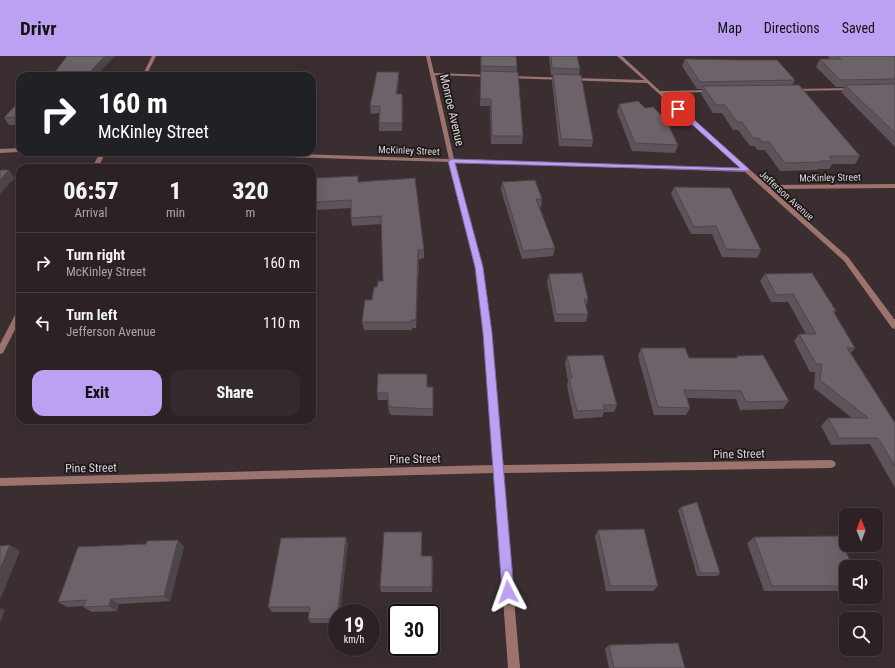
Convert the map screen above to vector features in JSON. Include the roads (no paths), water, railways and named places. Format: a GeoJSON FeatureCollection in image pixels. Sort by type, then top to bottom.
{"type":"FeatureCollection","features":[{"type":"Feature","properties":{"kind":"street"},"geometry":{"type":"LineString","coordinates":[[146,72],[154,56]]}},
{"type":"Feature","properties":{"kind":"street","name":"Monroe Avenue"},"geometry":{"type":"LineString","coordinates":[[428,56],[452,161],[479,267],[488,333],[514,668]]}},
{"type":"Feature","properties":{"kind":"street","name":"Jefferson Avenue"},"geometry":{"type":"LineString","coordinates":[[619,56],[846,259],[895,326]]}},
{"type":"Feature","properties":{"kind":"street"},"geometry":{"type":"LineString","coordinates":[[432,74],[494,76]]}},
{"type":"Feature","properties":{"kind":"street"},"geometry":{"type":"LineString","coordinates":[[502,77],[649,82]]}},
{"type":"Feature","properties":{"kind":"street"},"geometry":{"type":"LineString","coordinates":[[785,90],[856,89]]}},
{"type":"Feature","properties":{"kind":"street"},"geometry":{"type":"LineString","coordinates":[[659,92],[722,91]]}},
{"type":"Feature","properties":{"kind":"street"},"geometry":{"type":"LineString","coordinates":[[0,151],[16,150]]}},
{"type":"Feature","properties":{"kind":"street","name":"McKinley Street"},"geometry":{"type":"LineString","coordinates":[[307,156],[746,170]]}},
{"type":"Feature","properties":{"kind":"street","name":"McKinley Street"},"geometry":{"type":"LineString","coordinates":[[765,187],[895,186]]}},
{"type":"Feature","properties":{"kind":"street"},"geometry":{"type":"LineString","coordinates":[[0,352],[16,321]]}},
{"type":"Feature","properties":{"kind":"street","name":"Pine Street"},"geometry":{"type":"LineString","coordinates":[[0,482],[499,469],[831,464]]}}]}
